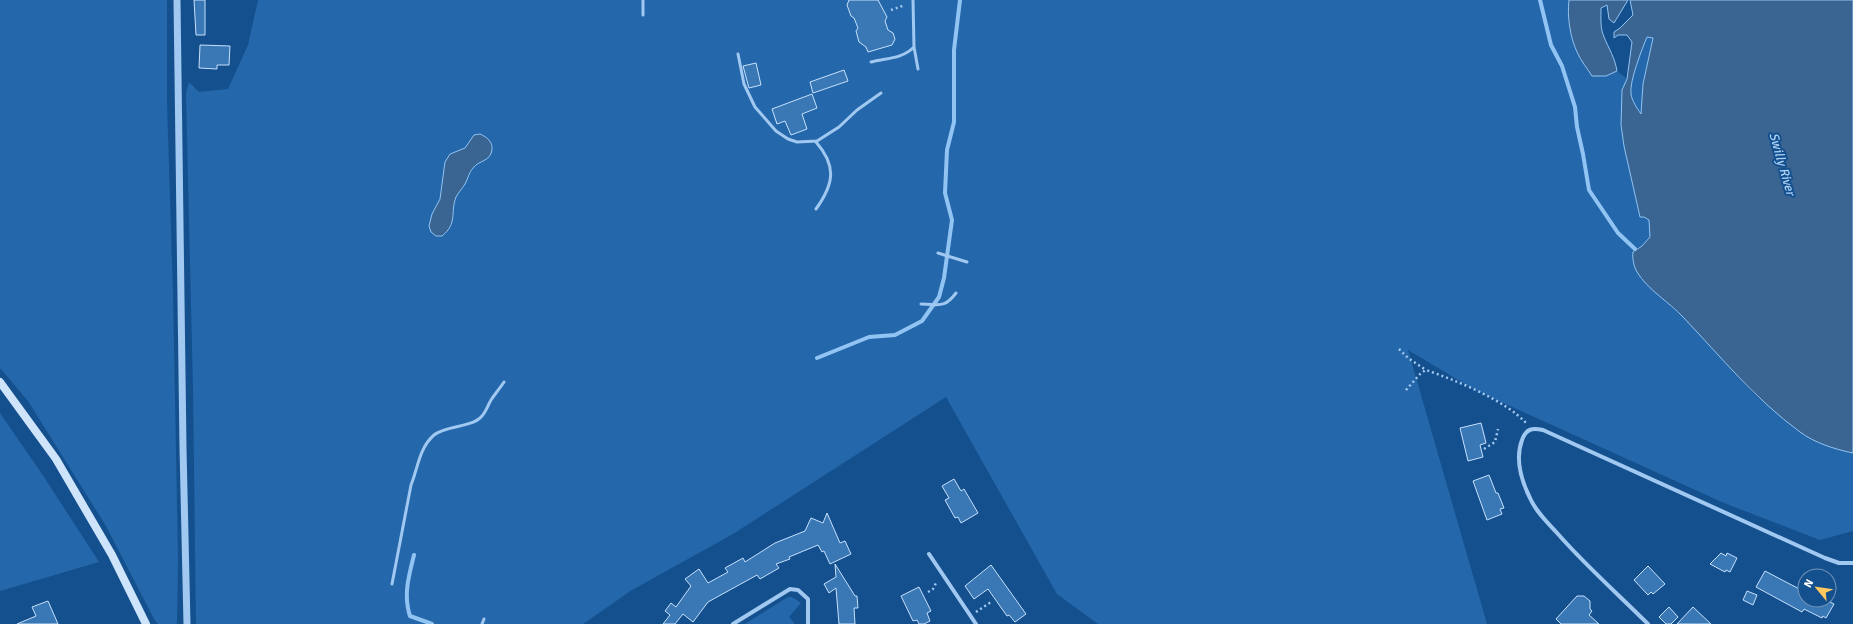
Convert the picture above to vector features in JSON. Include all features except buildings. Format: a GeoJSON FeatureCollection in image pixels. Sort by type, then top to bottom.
{"type":"FeatureCollection","features":[{"type":"Feature","properties":{"kind":"main road"},"geometry":{"type":"LineString","coordinates":[[0,382],[56,460],[112,555],[146,624]]}},
{"type":"Feature","properties":{"kind":"street"},"geometry":{"type":"LineString","coordinates":[[177,0],[187,624]]}},
{"type":"Feature","properties":{"kind":"street"},"geometry":{"type":"LineString","coordinates":[[1648,624],[1572,550],[1542,516],[1530,498],[1520,469],[1518,452],[1523,437],[1528,430],[1543,430],[1825,558],[1839,563],[1853,563]]}},
{"type":"Feature","properties":{"kind":"street"},"geometry":{"type":"LineString","coordinates":[[929,554],[976,624]]}},
{"type":"Feature","properties":{"kind":"street"},"geometry":{"type":"LineString","coordinates":[[733,624],[790,589],[798,590],[808,599],[808,624]]}},
{"type":"Feature","properties":{"kind":"lane"},"geometry":{"type":"LineString","coordinates":[[643,0],[643,15]]}},
{"type":"Feature","properties":{"kind":"lane"},"geometry":{"type":"LineString","coordinates":[[913,1],[914,47],[918,69]]}},
{"type":"Feature","properties":{"kind":"lane"},"geometry":{"type":"LineString","coordinates":[[871,62],[896,58],[908,53],[914,47]]}},
{"type":"Feature","properties":{"kind":"lane"},"geometry":{"type":"LineString","coordinates":[[738,54],[741,74],[750,99],[776,131],[788,139],[797,142],[816,142],[839,127],[857,110],[881,93]]}},
{"type":"Feature","properties":{"kind":"lane"},"geometry":{"type":"LineString","coordinates":[[816,142],[824,151],[830,163],[831,177],[825,196],[816,209]]}},
{"type":"Feature","properties":{"kind":"lane"},"geometry":{"type":"LineString","coordinates":[[939,253],[968,262]]}},
{"type":"Feature","properties":{"kind":"lane"},"geometry":{"type":"LineString","coordinates":[[921,304],[941,306],[950,301],[956,293]]}},
{"type":"Feature","properties":{"kind":"lane"},"geometry":{"type":"LineString","coordinates":[[392,584],[411,485],[416,473],[421,452],[434,435],[482,417],[492,398],[504,382]]}},
{"type":"Feature","properties":{"kind":"lane"},"geometry":{"type":"LineString","coordinates":[[482,624],[484,619]]}},
{"type":"Feature","properties":{"kind":"path"},"geometry":{"type":"LineString","coordinates":[[891,10],[913,1]]}},
{"type":"Feature","properties":{"kind":"path"},"geometry":{"type":"LineString","coordinates":[[1399,349],[1426,370],[1509,408],[1532,429]]}},
{"type":"Feature","properties":{"kind":"path"},"geometry":{"type":"LineString","coordinates":[[1406,390],[1421,372],[1426,370]]}},
{"type":"Feature","properties":{"kind":"path"},"geometry":{"type":"LineString","coordinates":[[1484,448],[1495,442],[1498,429]]}},
{"type":"Feature","properties":{"kind":"path"},"geometry":{"type":"LineString","coordinates":[[928,592],[933,589],[937,581],[944,576]]}},
{"type":"Feature","properties":{"kind":"path"},"geometry":{"type":"LineString","coordinates":[[971,616],[990,602]]}},
{"type":"Feature","properties":{"kind":"shaded area"},"geometry":{"type":"Polygon","coordinates":[[[0,0],[167,0],[167,103],[173,294],[178,557],[177,623],[175,624],[158,624],[154,619],[106,526],[28,401],[0,368],[0,0]]]}},
{"type":"Feature","properties":{"kind":"shaded area"},"geometry":{"type":"Polygon","coordinates":[[[258,0],[1569,0],[1568,12],[1570,26],[1573,41],[1579,55],[1606,76],[1617,71],[1627,79],[1622,90],[1621,125],[1624,146],[1640,217],[1644,217],[1649,220],[1651,236],[1642,246],[1635,249],[1637,272],[1657,294],[1682,316],[1754,394],[1802,433],[1820,443],[1853,453],[1853,531],[1820,540],[1724,503],[1475,390],[1408,350],[1487,624],[1098,624],[1057,594],[946,397],[733,534],[632,590],[583,624],[196,624],[193,388],[186,93],[189,82],[199,92],[228,89],[248,45],[258,0]]]}},
{"type":"Feature","properties":{"kind":"shaded area"},"geometry":{"type":"Polygon","coordinates":[[[1647,37],[1653,37],[1643,84],[1641,114],[1631,95],[1631,89],[1636,66],[1647,37]]]}},
{"type":"Feature","properties":{"kind":"shaded area"},"geometry":{"type":"Polygon","coordinates":[[[0,413],[44,477],[99,562],[0,591],[0,413]]]}},
{"type":"Feature","properties":{"kind":"shaded area"},"geometry":{"type":"Polygon","coordinates":[[[788,597],[792,597],[801,603],[789,617],[795,624],[745,624],[788,597]]]}},
{"type":"Feature","properties":{"kind":"water"},"geometry":{"type":"Polygon","coordinates":[[[1569,0],[1628,0],[1614,23],[1609,19],[1607,5],[1601,8],[1603,34],[1617,71],[1606,76],[1592,76],[1577,52],[1571,33],[1568,13],[1569,0]]]}},
{"type":"Feature","properties":{"kind":"water","name":"Swilly River"},"geometry":{"type":"Polygon","coordinates":[[[1630,0],[1853,0],[1853,453],[1812,439],[1800,432],[1768,406],[1677,311],[1647,285],[1636,270],[1633,260],[1633,252],[1642,246],[1650,237],[1649,220],[1644,217],[1640,217],[1624,146],[1621,125],[1622,90],[1627,79],[1632,42],[1627,35],[1618,35],[1614,38],[1614,32],[1633,15],[1630,0]],[[1647,37],[1636,66],[1632,82],[1631,94],[1641,114],[1643,84],[1653,38],[1647,37]]]}},
{"type":"Feature","properties":{"kind":"water"},"geometry":{"type":"Polygon","coordinates":[[[480,134],[487,138],[490,142],[492,147],[491,154],[487,159],[475,165],[456,197],[450,227],[442,236],[436,236],[431,232],[429,226],[432,214],[440,199],[445,162],[450,154],[465,148],[474,135],[480,134]]]}},
{"type":"Feature","properties":{"kind":"waterway"},"geometry":{"type":"LineString","coordinates":[[817,358],[869,337],[895,335],[922,321],[939,297],[944,278],[952,220],[945,193],[947,150],[954,122],[954,50],[960,0]]}},
{"type":"Feature","properties":{"kind":"waterway"},"geometry":{"type":"LineString","coordinates":[[1540,0],[1551,45],[1562,66],[1575,107],[1577,127],[1589,190],[1618,233],[1635,249]]}},
{"type":"Feature","properties":{"kind":"waterway"},"geometry":{"type":"LineString","coordinates":[[414,555],[410,570],[407,593],[410,616],[432,624]]}}]}
